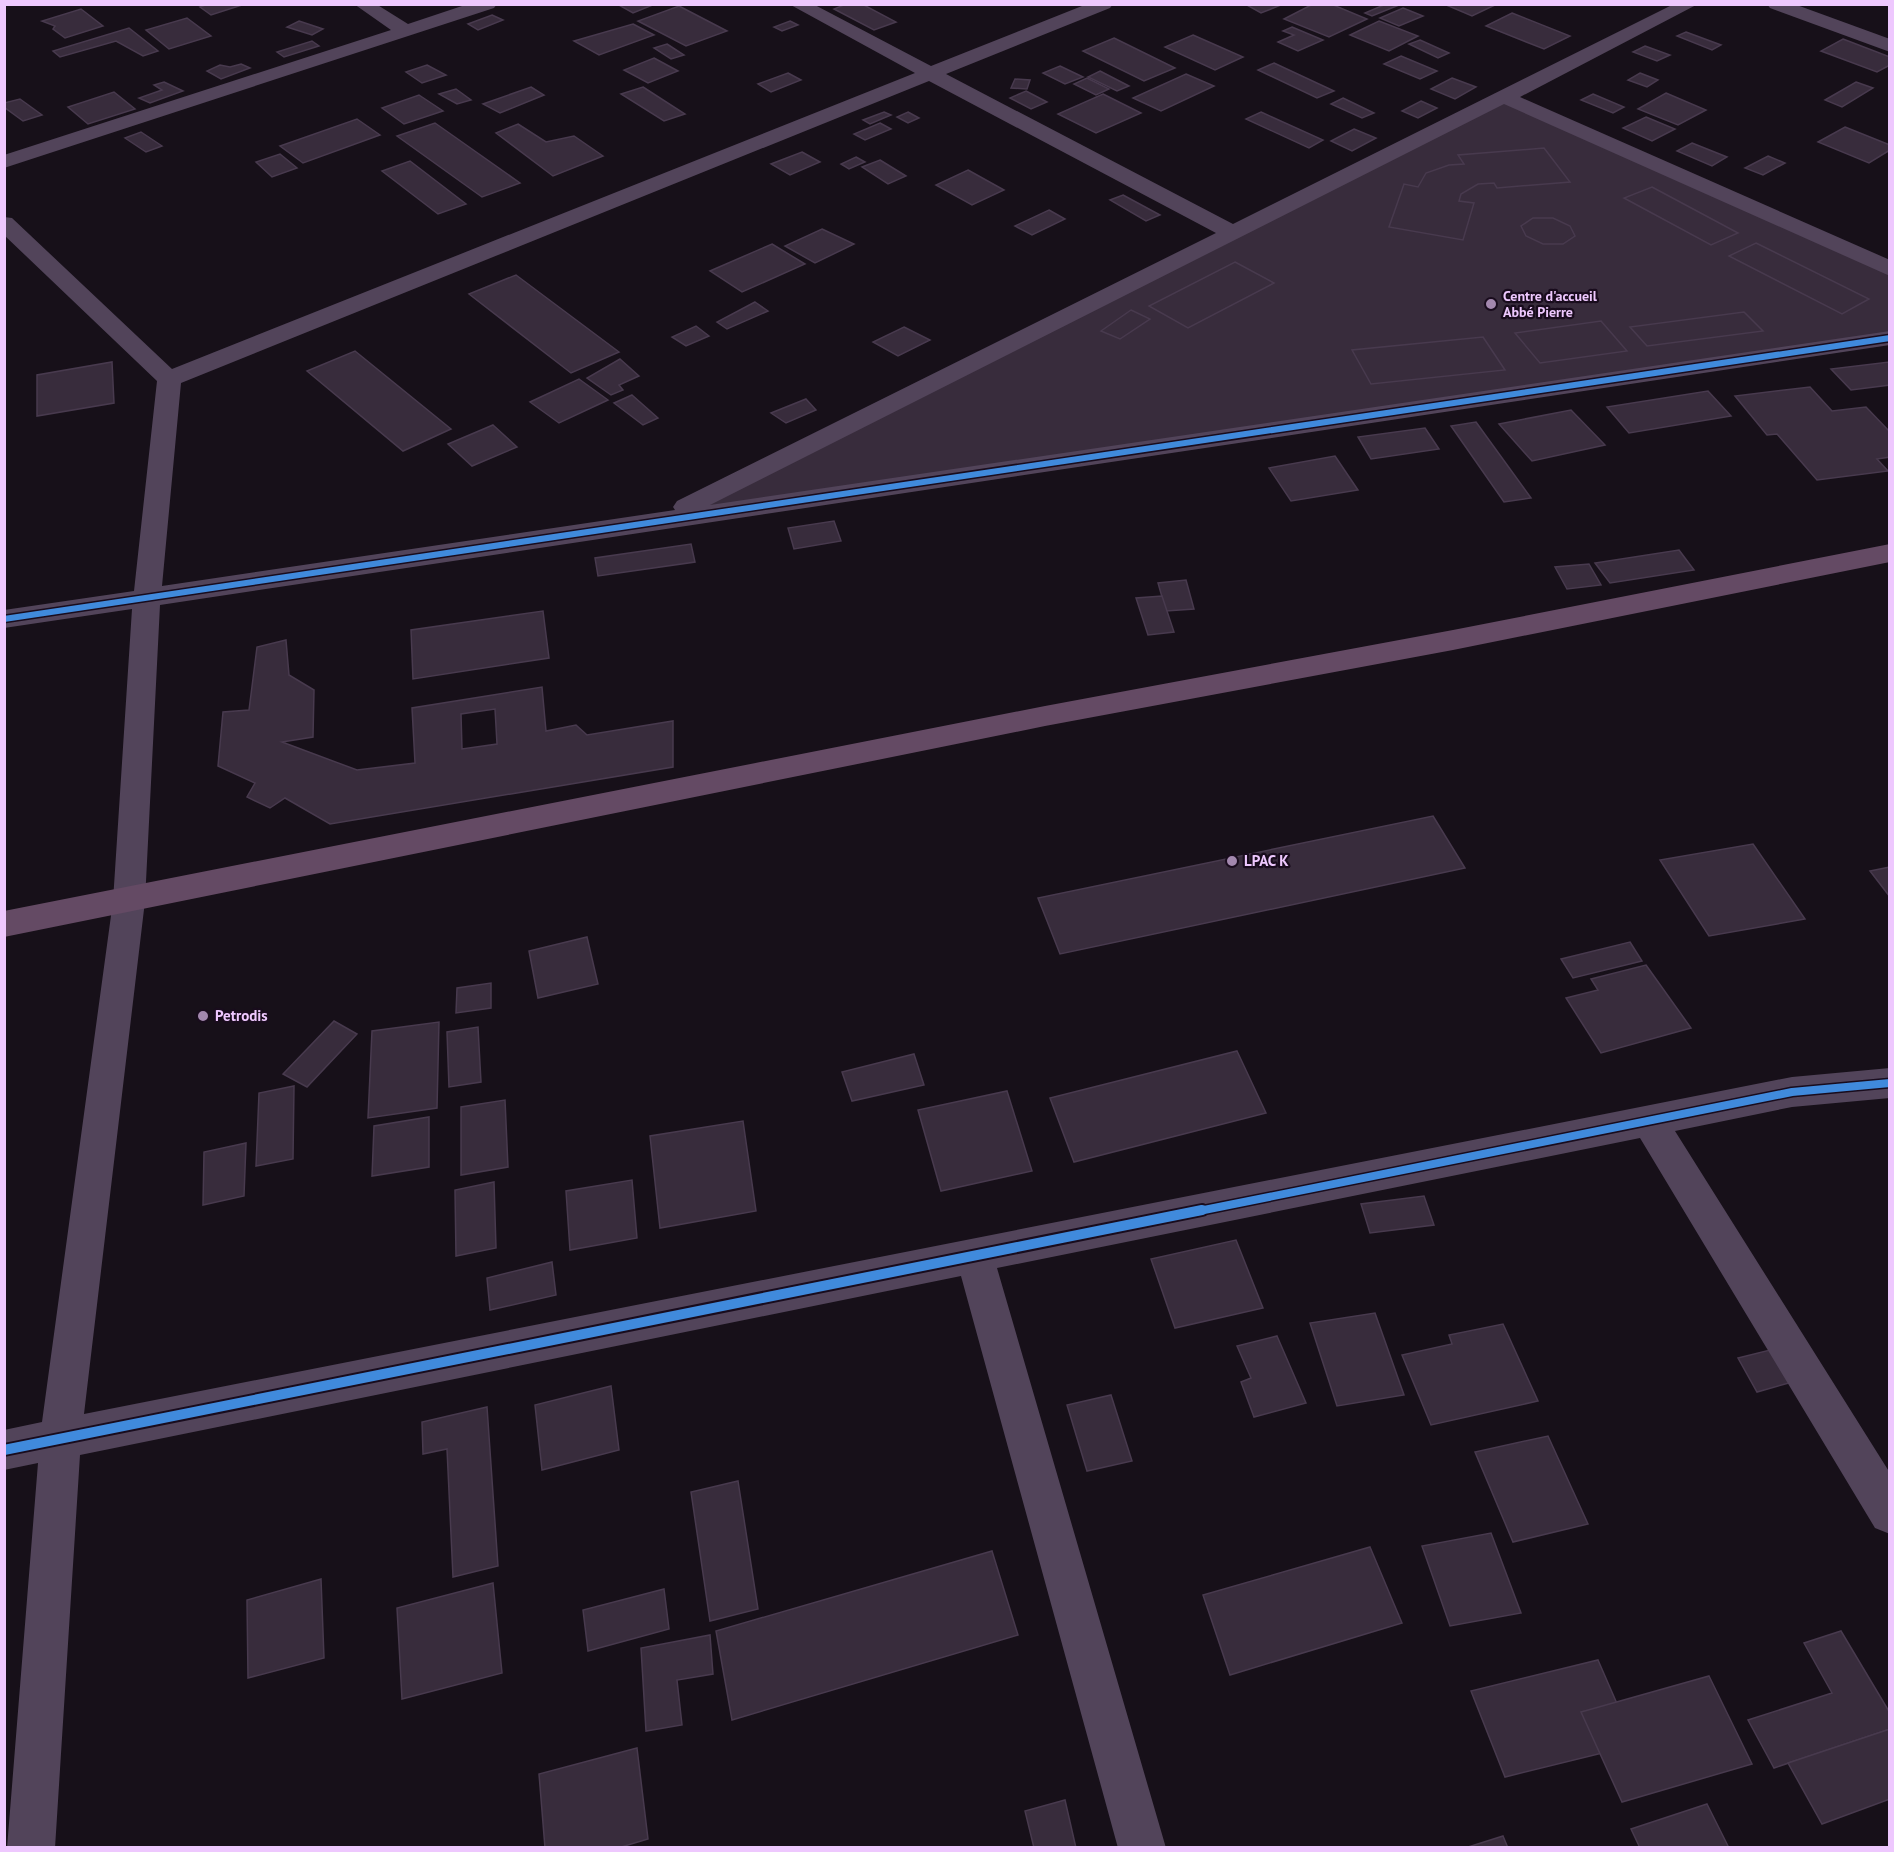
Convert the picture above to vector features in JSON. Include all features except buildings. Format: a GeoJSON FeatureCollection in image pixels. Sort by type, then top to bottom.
{"type":"FeatureCollection","features":[{"type":"Feature","properties":{"kind":"main road"},"geometry":{"type":"LineString","coordinates":[[4,924],[129,901],[1022,721],[1441,642],[1890,553]]}},
{"type":"Feature","properties":{"kind":"street"},"geometry":{"type":"LineString","coordinates":[[363,4],[406,32]]}},
{"type":"Feature","properties":{"kind":"street"},"geometry":{"type":"LineString","coordinates":[[4,162],[488,4]]}},
{"type":"Feature","properties":{"kind":"street"},"geometry":{"type":"LineString","coordinates":[[798,4],[1233,233]]}},
{"type":"Feature","properties":{"kind":"street"},"geometry":{"type":"LineString","coordinates":[[169,379],[1104,4]]}},
{"type":"Feature","properties":{"kind":"street"},"geometry":{"type":"LineString","coordinates":[[660,520],[1689,4]]}},
{"type":"Feature","properties":{"kind":"street"},"geometry":{"type":"LineString","coordinates":[[1776,4],[1890,46]]}},
{"type":"Feature","properties":{"kind":"street"},"geometry":{"type":"LineString","coordinates":[[1504,97],[1890,269]]}},
{"type":"Feature","properties":{"kind":"street"},"geometry":{"type":"LineString","coordinates":[[4,223],[169,379]]}},
{"type":"Feature","properties":{"kind":"street"},"geometry":{"type":"LineString","coordinates":[[4,619],[1890,338]]}},
{"type":"Feature","properties":{"kind":"street"},"geometry":{"type":"LineString","coordinates":[[31,1848],[61,1436],[129,901],[147,596],[169,379]]}},
{"type":"Feature","properties":{"kind":"street"},"geometry":{"type":"LineString","coordinates":[[4,1450],[61,1436],[1792,1092],[1890,1083]]}},
{"type":"Feature","properties":{"kind":"street"},"geometry":{"type":"LineString","coordinates":[[1649,1121],[1890,1513]]}},
{"type":"Feature","properties":{"kind":"street"},"geometry":{"type":"LineString","coordinates":[[974,1255],[1142,1848]]}},
{"type":"Feature","properties":{"kind":"cycle path"},"geometry":{"type":"LineString","coordinates":[[4,619],[1890,338]]}},
{"type":"Feature","properties":{"kind":"cycle path"},"geometry":{"type":"LineString","coordinates":[[4,1450],[1792,1092],[1890,1083]]}},
{"type":"Feature","properties":{"kind":"place","name":"Centre d'accueil Abbé Pierre"},"geometry":{"type":"Point","coordinates":[1491,304]}},
{"type":"Feature","properties":{"kind":"place","name":"LPAC K"},"geometry":{"type":"Point","coordinates":[1232,861]}},
{"type":"Feature","properties":{"kind":"place","name":"Petrodis"},"geometry":{"type":"Point","coordinates":[203,1016]}}]}
